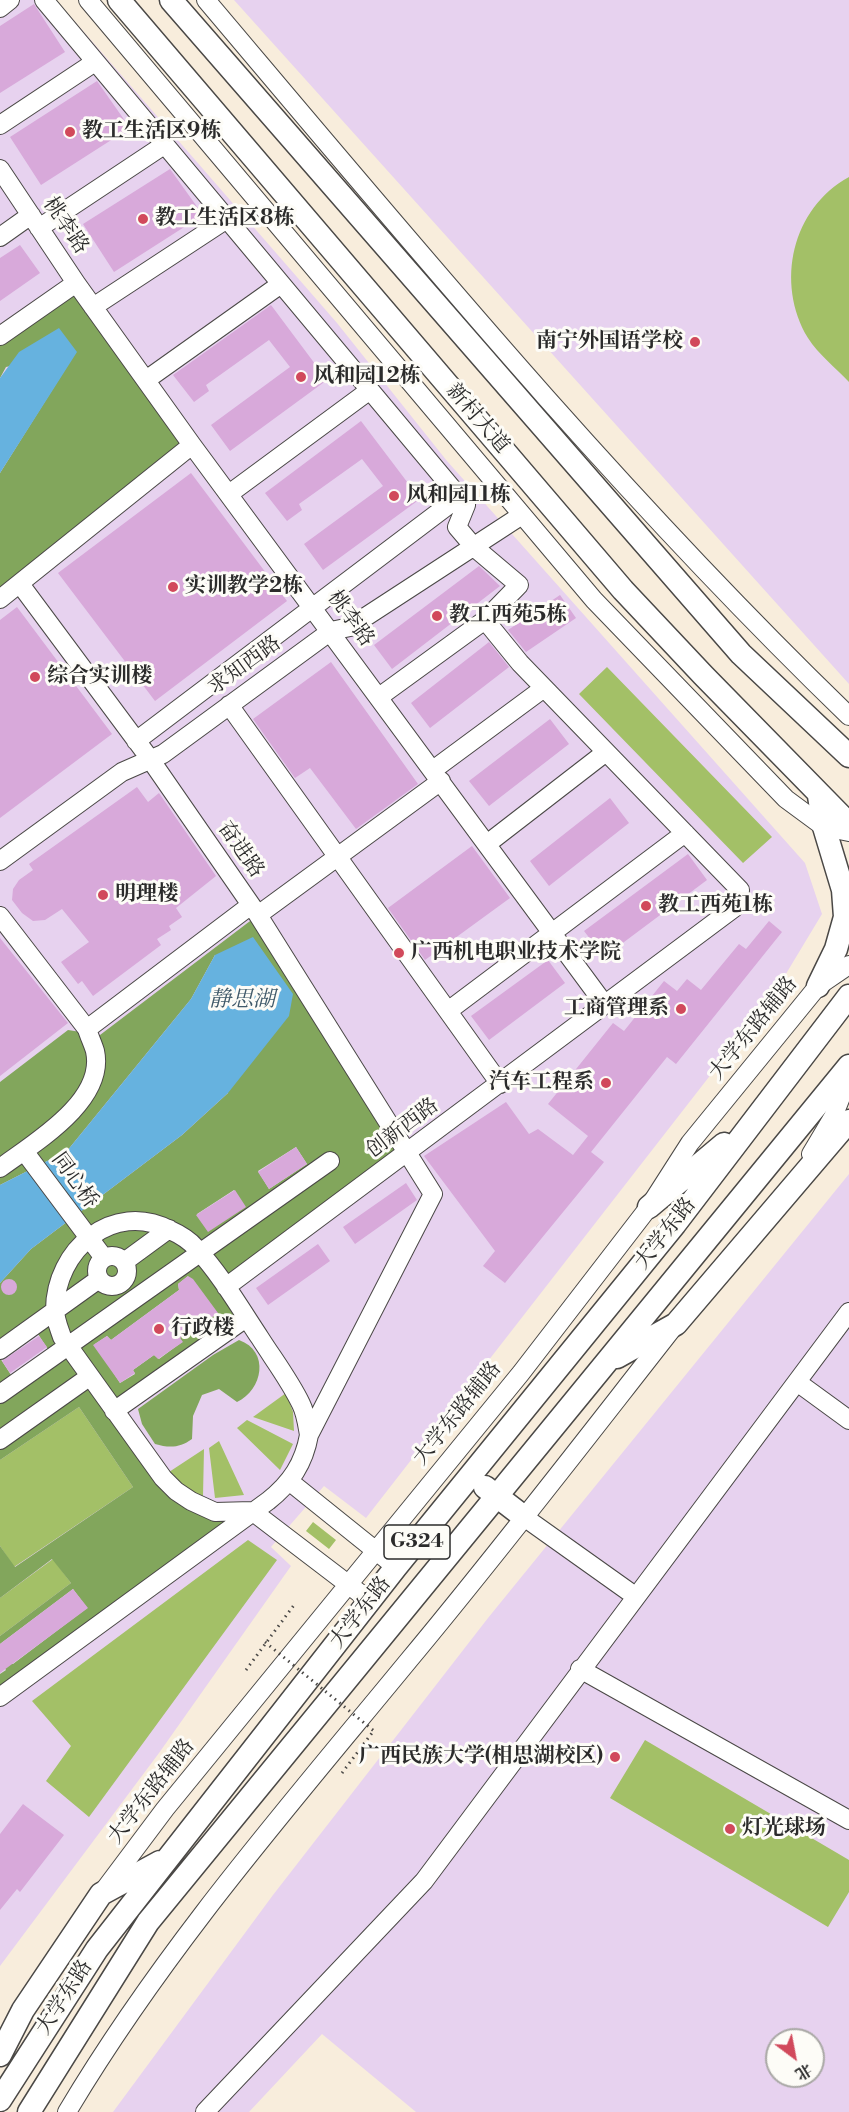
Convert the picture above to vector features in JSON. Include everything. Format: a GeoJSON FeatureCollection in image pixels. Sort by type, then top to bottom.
{"type":"FeatureCollection","features":[{"type":"Feature","properties":{"kind":"main road","name":"新村大道"},"geometry":{"type":"LineString","coordinates":[[119,0],[623,590],[819,796],[849,824]]}},
{"type":"Feature","properties":{"kind":"main road"},"geometry":{"type":"LineString","coordinates":[[171,0],[741,654],[849,756]]}},
{"type":"Feature","properties":{"kind":"main road"},"geometry":{"type":"LineString","coordinates":[[809,719],[849,733]]}},
{"type":"Feature","properties":{"kind":"main road"},"geometry":{"type":"LineString","coordinates":[[818,986],[836,949],[845,917],[843,890],[824,827],[819,796]]}},
{"type":"Feature","properties":{"kind":"main road","name":"大学东路"},"geometry":{"type":"LineString","coordinates":[[0,2100],[97,1949],[396,1567],[675,1224],[849,996]]}},
{"type":"Feature","properties":{"kind":"main road","name":"大学东路"},"geometry":{"type":"LineString","coordinates":[[29,2112],[148,1922],[849,1066]]}},
{"type":"Feature","properties":{"kind":"main road"},"geometry":{"type":"LineString","coordinates":[[649,1207],[757,1116]]}},
{"type":"Feature","properties":{"kind":"main road"},"geometry":{"type":"LineString","coordinates":[[605,1364],[676,1324],[849,1121]]}},
{"type":"Feature","properties":{"kind":"main road"},"geometry":{"type":"LineString","coordinates":[[471,1477],[524,1517]]}},
{"type":"Feature","properties":{"kind":"main road"},"geometry":{"type":"LineString","coordinates":[[0,2055],[23,2010],[101,1894],[169,1857]]}},
{"type":"Feature","properties":{"kind":"street"},"geometry":{"type":"LineString","coordinates":[[0,8],[10,0]]}},
{"type":"Feature","properties":{"kind":"street"},"geometry":{"type":"LineString","coordinates":[[44,0],[459,497],[466,506],[457,528],[474,547],[519,585],[485,620],[379,697]]}},
{"type":"Feature","properties":{"kind":"street"},"geometry":{"type":"LineString","coordinates":[[88,0],[594,600],[786,799],[824,827],[849,832]]}},
{"type":"Feature","properties":{"kind":"street"},"geometry":{"type":"LineString","coordinates":[[206,0],[530,380],[771,641],[849,716]]}},
{"type":"Feature","properties":{"kind":"street"},"geometry":{"type":"LineString","coordinates":[[0,125],[95,62]]}},
{"type":"Feature","properties":{"kind":"street"},"geometry":{"type":"LineString","coordinates":[[0,237],[35,222],[164,145]]}},
{"type":"Feature","properties":{"kind":"street","name":"桃李路"},"geometry":{"type":"LineString","coordinates":[[0,169],[76,283],[192,445],[605,1005]]}},
{"type":"Feature","properties":{"kind":"street"},"geometry":{"type":"LineString","coordinates":[[93,307],[227,219]]}},
{"type":"Feature","properties":{"kind":"street"},"geometry":{"type":"LineString","coordinates":[[0,336],[76,283]]}},
{"type":"Feature","properties":{"kind":"street"},"geometry":{"type":"LineString","coordinates":[[146,380],[281,284]]}},
{"type":"Feature","properties":{"kind":"street"},"geometry":{"type":"LineString","coordinates":[[229,494],[370,390]]}},
{"type":"Feature","properties":{"kind":"street"},"geometry":{"type":"LineString","coordinates":[[0,599],[192,445]]}},
{"type":"Feature","properties":{"kind":"street"},"geometry":{"type":"LineString","coordinates":[[136,741],[459,497]]}},
{"type":"Feature","properties":{"kind":"street","name":"求知西路"},"geometry":{"type":"LineString","coordinates":[[0,861],[122,771],[164,754],[331,631],[350,627],[522,515]]}},
{"type":"Feature","properties":{"kind":"street","name":"奋进路"},"geometry":{"type":"LineString","coordinates":[[20,584],[150,759],[255,910],[434,1194],[309,1435]]}},
{"type":"Feature","properties":{"kind":"street","name":"创新西路"},"geometry":{"type":"LineString","coordinates":[[226,1287],[407,1154],[738,903],[739,887],[544,688],[485,620]]}},
{"type":"Feature","properties":{"kind":"street"},"geometry":{"type":"LineString","coordinates":[[87,1029],[255,910],[338,857],[544,688]]}},
{"type":"Feature","properties":{"kind":"street"},"geometry":{"type":"LineString","coordinates":[[229,705],[500,1084]]}},
{"type":"Feature","properties":{"kind":"street"},"geometry":{"type":"LineString","coordinates":[[487,844],[606,752]]}},
{"type":"Feature","properties":{"kind":"street"},"geometry":{"type":"LineString","coordinates":[[448,1011],[685,833]]}},
{"type":"Feature","properties":{"kind":"street"},"geometry":{"type":"LineString","coordinates":[[0,916],[87,1029],[95,1052],[95,1068],[87,1092],[61,1122],[0,1168]]}},
{"type":"Feature","properties":{"kind":"street","name":"大学东路辅路"},"geometry":{"type":"LineString","coordinates":[[101,1894],[165,1809],[521,1373],[649,1207],[690,1143],[818,986],[849,965]]}},
{"type":"Feature","properties":{"kind":"street"},"geometry":{"type":"LineString","coordinates":[[795,1182],[833,1117],[849,1077]]}},
{"type":"Feature","properties":{"kind":"street","name":"同心桥"},"geometry":{"type":"LineString","coordinates":[[24,1151],[104,1258]]}},
{"type":"Feature","properties":{"kind":"street"},"geometry":{"type":"LineString","coordinates":[[0,1394],[67,1347],[137,1305],[199,1252],[330,1161]]}},
{"type":"Feature","properties":{"kind":"street"},"geometry":{"type":"LineString","coordinates":[[0,1697],[252,1511],[274,1497],[303,1461],[309,1435],[302,1405],[226,1287],[199,1252],[169,1229],[143,1221],[128,1222],[87,1237],[71,1258],[63,1274],[55,1311],[67,1347],[163,1478],[190,1502],[215,1512],[252,1511],[370,1601]]}},
{"type":"Feature","properties":{"kind":"street"},"geometry":{"type":"LineString","coordinates":[[124,1262],[169,1229]]}},
{"type":"Feature","properties":{"kind":"street"},"geometry":{"type":"LineString","coordinates":[[113,1256],[124,1262],[127,1273],[121,1283],[109,1286],[99,1279],[98,1266],[104,1258],[113,1256]]}},
{"type":"Feature","properties":{"kind":"street"},"geometry":{"type":"LineString","coordinates":[[0,1350],[99,1279]]}},
{"type":"Feature","properties":{"kind":"street"},"geometry":{"type":"LineString","coordinates":[[121,1283],[137,1305]]}},
{"type":"Feature","properties":{"kind":"street"},"geometry":{"type":"LineString","coordinates":[[205,2112],[424,1881],[580,1669],[849,1312]]}},
{"type":"Feature","properties":{"kind":"street"},"geometry":{"type":"LineString","coordinates":[[114,1411],[246,1318]]}},
{"type":"Feature","properties":{"kind":"street"},"geometry":{"type":"LineString","coordinates":[[67,2112],[93,2067],[218,1891],[457,1603],[676,1324]]}},
{"type":"Feature","properties":{"kind":"street"},"geometry":{"type":"LineString","coordinates":[[0,1440],[89,1377]]}},
{"type":"Feature","properties":{"kind":"street"},"geometry":{"type":"LineString","coordinates":[[796,1382],[849,1420]]}},
{"type":"Feature","properties":{"kind":"street"},"geometry":{"type":"LineString","coordinates":[[289,1481],[396,1567]]}},
{"type":"Feature","properties":{"kind":"street"},"geometry":{"type":"LineString","coordinates":[[524,1517],[635,1596]]}},
{"type":"Feature","properties":{"kind":"street"},"geometry":{"type":"LineString","coordinates":[[580,1669],[849,1820]]}},
{"type":"Feature","properties":{"kind":"path"},"geometry":{"type":"LineString","coordinates":[[246,1670],[294,1605]]}},
{"type":"Feature","properties":{"kind":"path"},"geometry":{"type":"LineString","coordinates":[[265,1642],[374,1731]]}},
{"type":"Feature","properties":{"kind":"shaded area","name":"广西机电职业技术学院"},"geometry":{"type":"Polygon","coordinates":[[[0,0],[56,0],[337,323],[447,461],[805,863],[822,914],[775,992],[366,1518],[324,1486],[271,1547],[291,1566],[159,1753],[0,1966],[0,0]]]}},
{"type":"Feature","properties":{"kind":"shaded area","name":"南宁外国语学校"},"geometry":{"type":"Polygon","coordinates":[[[234,0],[849,0],[849,684],[234,0]]]}},
{"type":"Feature","properties":{"kind":"shaded area","name":"广西民族大学(相思湖校区)"},"geometry":{"type":"Polygon","coordinates":[[[849,1174],[849,2112],[416,2112],[322,2034],[249,2112],[113,2112],[273,1895],[488,1618],[849,1174]]]}},
{"type":"Feature","properties":{"kind":"green space"},"geometry":{"type":"Polygon","coordinates":[[[849,177],[849,382],[808,338],[798,317],[792,294],[791,271],[802,227],[814,207],[849,177]]]}},
{"type":"Feature","properties":{"kind":"green space"},"geometry":{"type":"Polygon","coordinates":[[[76,283],[192,445],[0,599],[0,473],[76,352],[6,367],[0,378],[0,336],[76,283]]]}},
{"type":"Feature","properties":{"kind":"green space"},"geometry":{"type":"Polygon","coordinates":[[[607,667],[772,837],[743,863],[579,694],[607,667]]]}},
{"type":"Feature","properties":{"kind":"green space"},"geometry":{"type":"Polygon","coordinates":[[[258,915],[407,1154],[226,1287],[246,1318],[114,1411],[163,1478],[239,1513],[0,1697],[0,1674],[6,1670],[0,1661],[13,1664],[87,1608],[73,1589],[0,1644],[0,1636],[71,1583],[52,1559],[0,1598],[0,1546],[15,1567],[133,1487],[79,1407],[0,1460],[0,1358],[0,1283],[31,1249],[182,1135],[228,1093],[215,955],[191,999],[67,1151],[0,1185],[0,1082],[68,1030],[100,1035],[258,915]],[[296,1147],[258,1171],[269,1189],[307,1164],[296,1147]],[[234,1190],[197,1215],[245,1207],[234,1190]],[[188,1276],[178,1284],[179,1290],[111,1340],[107,1336],[95,1344],[120,1383],[135,1374],[133,1370],[154,1355],[159,1359],[182,1342],[180,1338],[188,1276]],[[38,1334],[0,1358],[11,1375],[49,1351],[38,1334]]]}},
{"type":"Feature","properties":{"kind":"green space"},"geometry":{"type":"Polygon","coordinates":[[[239,1340],[249,1345],[259,1361],[259,1371],[253,1389],[237,1402],[219,1389],[202,1395],[193,1416],[192,1439],[174,1446],[155,1444],[142,1424],[138,1409],[213,1355],[239,1340]]]}},
{"type":"Feature","properties":{"kind":"green space"},"geometry":{"type":"Polygon","coordinates":[[[286,1393],[293,1412],[294,1431],[253,1417],[286,1393]]]}},
{"type":"Feature","properties":{"kind":"green space"},"geometry":{"type":"Polygon","coordinates":[[[79,1407],[133,1487],[14,1567],[0,1546],[0,1460],[79,1407]]]}},
{"type":"Feature","properties":{"kind":"green space"},"geometry":{"type":"Polygon","coordinates":[[[247,1420],[293,1444],[280,1470],[237,1428],[247,1420]]]}},
{"type":"Feature","properties":{"kind":"green space"},"geometry":{"type":"Polygon","coordinates":[[[219,1441],[244,1495],[215,1498],[209,1448],[219,1441]]]}},
{"type":"Feature","properties":{"kind":"green space"},"geometry":{"type":"Polygon","coordinates":[[[204,1449],[203,1496],[186,1489],[169,1472],[204,1449]]]}},
{"type":"Feature","properties":{"kind":"green space"},"geometry":{"type":"Polygon","coordinates":[[[313,1522],[336,1540],[329,1549],[306,1531],[313,1522]]]}},
{"type":"Feature","properties":{"kind":"green space"},"geometry":{"type":"Polygon","coordinates":[[[248,1540],[277,1560],[89,1817],[46,1781],[71,1746],[32,1701],[248,1540]]]}},
{"type":"Feature","properties":{"kind":"green space"},"geometry":{"type":"Polygon","coordinates":[[[53,1559],[71,1583],[0,1636],[0,1598],[53,1559]]]}},
{"type":"Feature","properties":{"kind":"green space","name":"灯光球场"},"geometry":{"type":"Polygon","coordinates":[[[645,1740],[849,1860],[849,1892],[828,1927],[610,1798],[645,1740]]]}},
{"type":"Feature","properties":{"kind":"water"},"geometry":{"type":"Polygon","coordinates":[[[59,328],[77,352],[0,473],[0,378],[19,352],[59,328]]]}},
{"type":"Feature","properties":{"kind":"water","name":"静思湖"},"geometry":{"type":"Polygon","coordinates":[[[253,937],[293,994],[289,1016],[228,1093],[182,1135],[31,1249],[0,1283],[0,1185],[67,1151],[191,999],[215,955],[253,937]]]}},
{"type":"Feature","properties":{"kind":"building"},"geometry":{"type":"Polygon","coordinates":[[[34,4],[65,52],[0,93],[0,26],[34,4]]]}},
{"type":"Feature","properties":{"kind":"building","name":"教工生活区9栋"},"geometry":{"type":"Polygon","coordinates":[[[97,81],[130,128],[41,185],[10,137],[97,81]]]}},
{"type":"Feature","properties":{"kind":"building","name":"教工生活区8栋"},"geometry":{"type":"Polygon","coordinates":[[[170,169],[203,215],[114,272],[83,224],[170,169]]]}},
{"type":"Feature","properties":{"kind":"building"},"geometry":{"type":"Polygon","coordinates":[[[20,245],[40,273],[0,301],[0,258],[20,245]]]}},
{"type":"Feature","properties":{"kind":"building","name":"风和园12栋"},"geometry":{"type":"Polygon","coordinates":[[[271,305],[327,380],[230,451],[211,425],[290,367],[269,340],[206,385],[209,391],[194,402],[173,375],[271,305]]]}},
{"type":"Feature","properties":{"kind":"building","name":"风和园11栋"},"geometry":{"type":"Polygon","coordinates":[[[361,421],[420,499],[323,570],[304,544],[383,486],[362,459],[299,504],[302,510],[287,521],[265,493],[361,421]]]}},
{"type":"Feature","properties":{"kind":"building","name":"实训教学2栋"},"geometry":{"type":"Polygon","coordinates":[[[191,473],[287,601],[155,701],[58,573],[191,473]]]}},
{"type":"Feature","properties":{"kind":"building","name":"教工西苑5栋"},"geometry":{"type":"Polygon","coordinates":[[[479,566],[500,586],[392,669],[374,645],[479,566]]]}},
{"type":"Feature","properties":{"kind":"building"},"geometry":{"type":"Polygon","coordinates":[[[560,595],[576,618],[526,652],[508,630],[560,595]]]}},
{"type":"Feature","properties":{"kind":"building","name":"综合实训楼"},"geometry":{"type":"Polygon","coordinates":[[[17,607],[112,734],[0,818],[0,620],[17,607]]]}},
{"type":"Feature","properties":{"kind":"building"},"geometry":{"type":"Polygon","coordinates":[[[489,642],[509,667],[430,728],[411,703],[489,642]]]}},
{"type":"Feature","properties":{"kind":"building"},"geometry":{"type":"Polygon","coordinates":[[[331,662],[418,784],[356,829],[310,768],[295,778],[253,719],[331,662]]]}},
{"type":"Feature","properties":{"kind":"building"},"geometry":{"type":"Polygon","coordinates":[[[550,719],[569,744],[489,806],[469,781],[550,719]]]}},
{"type":"Feature","properties":{"kind":"building","name":"明理楼"},"geometry":{"type":"Polygon","coordinates":[[[137,787],[148,802],[159,793],[216,876],[176,908],[182,917],[169,926],[171,930],[157,939],[161,945],[93,996],[82,981],[78,984],[61,962],[89,942],[62,909],[45,920],[33,921],[22,913],[12,900],[13,889],[19,880],[33,870],[29,864],[137,787]]]}},
{"type":"Feature","properties":{"kind":"building"},"geometry":{"type":"Polygon","coordinates":[[[610,798],[629,823],[549,886],[530,861],[610,798]]]}},
{"type":"Feature","properties":{"kind":"building"},"geometry":{"type":"Polygon","coordinates":[[[472,846],[510,898],[425,960],[388,908],[472,846]]]}},
{"type":"Feature","properties":{"kind":"building","name":"教工西苑1栋"},"geometry":{"type":"Polygon","coordinates":[[[688,854],[707,880],[604,957],[584,931],[688,854]]]}},
{"type":"Feature","properties":{"kind":"building"},"geometry":{"type":"Polygon","coordinates":[[[769,921],[782,932],[676,1064],[667,1057],[591,1152],[604,1162],[505,1283],[483,1266],[495,1251],[424,1156],[506,1102],[529,1134],[538,1129],[573,1155],[588,1136],[548,1104],[613,1023],[624,1031],[664,981],[677,991],[687,979],[701,990],[739,944],[746,949],[769,921]]]}},
{"type":"Feature","properties":{"kind":"building"},"geometry":{"type":"Polygon","coordinates":[[[0,938],[68,1023],[0,1076],[0,938]]]}},
{"type":"Feature","properties":{"kind":"building"},"geometry":{"type":"Polygon","coordinates":[[[548,960],[565,983],[489,1040],[471,1016],[548,960]]]}},
{"type":"Feature","properties":{"kind":"building"},"geometry":{"type":"Polygon","coordinates":[[[296,1147],[307,1164],[269,1189],[258,1172],[296,1147]]]}},
{"type":"Feature","properties":{"kind":"building"},"geometry":{"type":"Polygon","coordinates":[[[406,1183],[417,1200],[355,1244],[343,1227],[406,1183]]]}},
{"type":"Feature","properties":{"kind":"building"},"geometry":{"type":"Polygon","coordinates":[[[235,1190],[246,1207],[208,1232],[196,1215],[235,1190]]]}},
{"type":"Feature","properties":{"kind":"building"},"geometry":{"type":"Polygon","coordinates":[[[318,1244],[330,1261],[268,1305],[256,1288],[318,1244]]]}},
{"type":"Feature","properties":{"kind":"building","name":"行政楼"},"geometry":{"type":"Polygon","coordinates":[[[188,1276],[193,1279],[218,1313],[204,1323],[201,1322],[180,1338],[183,1342],[158,1359],[154,1355],[133,1370],[135,1373],[120,1383],[93,1345],[107,1336],[111,1340],[179,1290],[178,1284],[188,1276]]]}},
{"type":"Feature","properties":{"kind":"building"},"geometry":{"type":"Polygon","coordinates":[[[6,1279],[12,1279],[17,1287],[15,1293],[6,1295],[1,1290],[1,1284],[6,1279]]]}},
{"type":"Feature","properties":{"kind":"building"},"geometry":{"type":"Polygon","coordinates":[[[39,1336],[47,1347],[10,1373],[2,1361],[39,1336]]]}},
{"type":"Feature","properties":{"kind":"building"},"geometry":{"type":"Polygon","coordinates":[[[73,1589],[88,1608],[0,1673],[0,1644],[73,1589]]]}},
{"type":"Feature","properties":{"kind":"building"},"geometry":{"type":"Polygon","coordinates":[[[23,1804],[64,1835],[20,1892],[17,1889],[0,1910],[0,1834],[23,1804]]]}},
{"type":"Feature","properties":{"kind":"place","name":"教工生活区9栋"},"geometry":{"type":"Point","coordinates":[70,132]}},
{"type":"Feature","properties":{"kind":"place","name":"教工生活区8栋"},"geometry":{"type":"Point","coordinates":[143,219]}},
{"type":"Feature","properties":{"kind":"place","name":"南宁外国语学校"},"geometry":{"type":"Point","coordinates":[695,342]}},
{"type":"Feature","properties":{"kind":"place","name":"风和园12栋"},"geometry":{"type":"Point","coordinates":[301,377]}},
{"type":"Feature","properties":{"kind":"place","name":"风和园11栋"},"geometry":{"type":"Point","coordinates":[394,496]}},
{"type":"Feature","properties":{"kind":"place","name":"实训教学2栋"},"geometry":{"type":"Point","coordinates":[173,587]}},
{"type":"Feature","properties":{"kind":"place","name":"教工西苑5栋"},"geometry":{"type":"Point","coordinates":[437,616]}},
{"type":"Feature","properties":{"kind":"place","name":"综合实训楼"},"geometry":{"type":"Point","coordinates":[35,677]}},
{"type":"Feature","properties":{"kind":"place","name":"明理楼"},"geometry":{"type":"Point","coordinates":[103,895]}},
{"type":"Feature","properties":{"kind":"place","name":"教工西苑1栋"},"geometry":{"type":"Point","coordinates":[646,906]}},
{"type":"Feature","properties":{"kind":"place","name":"广西机电职业技术学院"},"geometry":{"type":"Point","coordinates":[399,953]}},
{"type":"Feature","properties":{"kind":"place","name":"工商管理系"},"geometry":{"type":"Point","coordinates":[681,1009]}},
{"type":"Feature","properties":{"kind":"place","name":"汽车工程系"},"geometry":{"type":"Point","coordinates":[606,1083]}},
{"type":"Feature","properties":{"kind":"place","name":"行政楼"},"geometry":{"type":"Point","coordinates":[159,1329]}},
{"type":"Feature","properties":{"kind":"place","name":"广西民族大学(相思湖校区)"},"geometry":{"type":"Point","coordinates":[615,1757]}},
{"type":"Feature","properties":{"kind":"place","name":"灯光球场"},"geometry":{"type":"Point","coordinates":[730,1829]}}]}
